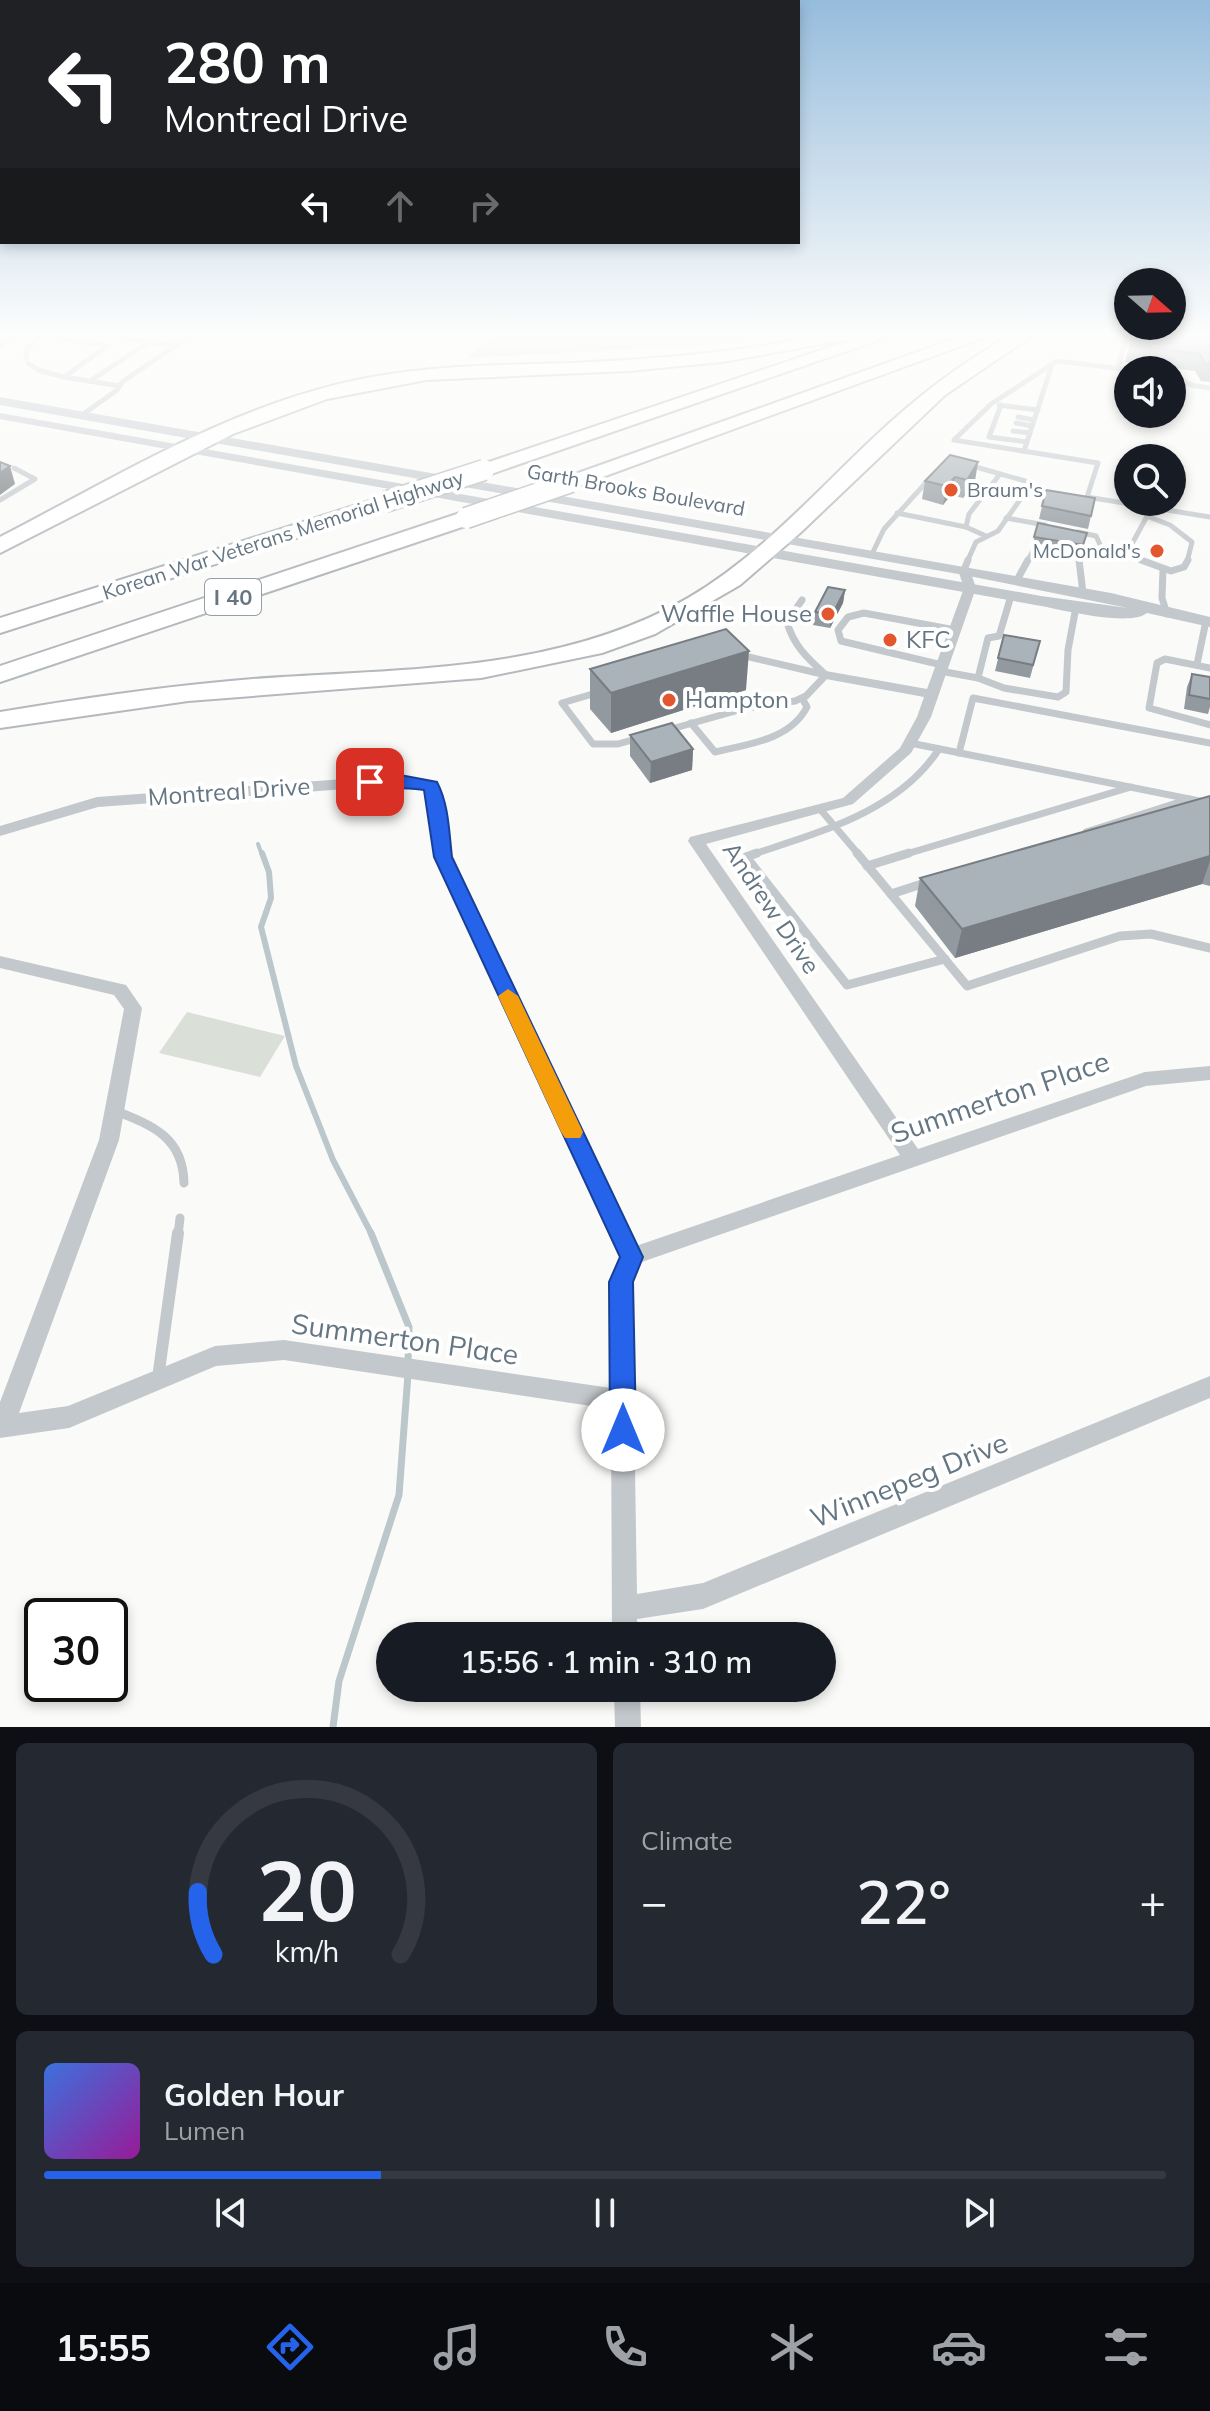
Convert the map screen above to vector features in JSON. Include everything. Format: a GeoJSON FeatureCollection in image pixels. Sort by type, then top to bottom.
{"type":"FeatureCollection","features":[{"type":"Feature","properties":{"kind":"highway"},"geometry":{"type":"LineString","coordinates":[[0,546],[189,449],[266,416]]}},
{"type":"Feature","properties":{"kind":"highway","name":"Korean War Veterans Memorial Highway"},"geometry":{"type":"LineString","coordinates":[[0,626],[645,416]]}},
{"type":"Feature","properties":{"kind":"highway","name":"Korean War Veterans Memorial Highway"},"geometry":{"type":"LineString","coordinates":[[0,674],[466,518],[757,416]]}},
{"type":"Feature","properties":{"kind":"highway"},"geometry":{"type":"LineString","coordinates":[[0,720],[173,695],[414,677],[528,664],[610,643],[661,622],[698,602],[773,545],[912,416]]}},
{"type":"Feature","properties":{"kind":"street","name":"Garth Brooks Boulevard"},"geometry":{"type":"LineString","coordinates":[[3,416],[773,545],[872,554],[964,570],[1014,588],[1080,600],[1106,612],[1167,614],[1208,621]]}},
{"type":"Feature","properties":{"kind":"street","name":"Garth Brooks Boulevard"},"geometry":{"type":"LineString","coordinates":[[85,416],[773,545],[970,588],[1014,588]]}},
{"type":"Feature","properties":{"kind":"street"},"geometry":{"type":"LineString","coordinates":[[964,570],[970,588]]}},
{"type":"Feature","properties":{"kind":"street","name":"Andrew Drive"},"geometry":{"type":"LineString","coordinates":[[913,1158],[696,841],[848,801],[910,743],[970,588]]}},
{"type":"Feature","properties":{"kind":"street"},"geometry":{"type":"LineString","coordinates":[[826,675],[931,694]]}},
{"type":"Feature","properties":{"kind":"street","name":"Montreal Drive"},"geometry":{"type":"LineString","coordinates":[[0,831],[97,802],[400,780],[431,786],[438,806],[443,857],[631,1257]]}},
{"type":"Feature","properties":{"kind":"street"},"geometry":{"type":"LineString","coordinates":[[0,962],[120,990],[133,1008],[109,1140],[1,1427]]}},
{"type":"Feature","properties":{"kind":"street","name":"Summerton Place"},"geometry":{"type":"LineString","coordinates":[[631,1257],[1145,1079],[1210,1073]]}},
{"type":"Feature","properties":{"kind":"street"},"geometry":{"type":"LineString","coordinates":[[624,1622],[621,1282],[631,1257]]}},
{"type":"Feature","properties":{"kind":"street","name":"Summerton Place"},"geometry":{"type":"LineString","coordinates":[[1,1427],[69,1417],[215,1356],[284,1350],[622,1400]]}},
{"type":"Feature","properties":{"kind":"street","name":"Winnepeg Drive"},"geometry":{"type":"LineString","coordinates":[[624,1609],[703,1596],[1210,1387]]}},
{"type":"Feature","properties":{"kind":"street"},"geometry":{"type":"LineString","coordinates":[[627,1702],[628,1727]]}},
{"type":"Feature","properties":{"kind":"lane"},"geometry":{"type":"LineString","coordinates":[[979,416],[954,440],[1098,463],[1087,497],[1114,501]]}},
{"type":"Feature","properties":{"kind":"lane"},"geometry":{"type":"LineString","coordinates":[[1000,416],[989,437],[1027,442]]}},
{"type":"Feature","properties":{"kind":"lane"},"geometry":{"type":"LineString","coordinates":[[1024,451],[1036,416]]}},
{"type":"Feature","properties":{"kind":"lane"},"geometry":{"type":"LineString","coordinates":[[1032,426],[1016,424],[1032,426]]}},
{"type":"Feature","properties":{"kind":"lane"},"geometry":{"type":"LineString","coordinates":[[954,461],[1025,481],[1029,487],[998,531],[976,542],[964,570]]}},
{"type":"Feature","properties":{"kind":"lane"},"geometry":{"type":"LineString","coordinates":[[0,463],[35,479],[28,486],[0,500]]}},
{"type":"Feature","properties":{"kind":"lane"},"geometry":{"type":"LineString","coordinates":[[872,554],[897,513],[920,485],[945,466]]}},
{"type":"Feature","properties":{"kind":"lane"},"geometry":{"type":"LineString","coordinates":[[0,474],[14,468]]}},
{"type":"Feature","properties":{"kind":"lane"},"geometry":{"type":"LineString","coordinates":[[966,527],[969,514],[1000,474]]}},
{"type":"Feature","properties":{"kind":"lane"},"geometry":{"type":"LineString","coordinates":[[897,513],[966,527],[986,536]]}},
{"type":"Feature","properties":{"kind":"lane"},"geometry":{"type":"LineString","coordinates":[[1186,513],[1210,517]]}},
{"type":"Feature","properties":{"kind":"lane"},"geometry":{"type":"LineString","coordinates":[[978,678],[988,638],[999,636],[1014,588],[1034,549],[1079,557],[1127,553],[1163,569],[1180,570],[1186,566],[1192,542],[1170,525],[1149,517],[1136,531],[1127,553]]}},
{"type":"Feature","properties":{"kind":"lane"},"geometry":{"type":"LineString","coordinates":[[1006,518],[1052,527]]}},
{"type":"Feature","properties":{"kind":"lane"},"geometry":{"type":"LineString","coordinates":[[1067,530],[1096,536],[1105,555]]}},
{"type":"Feature","properties":{"kind":"lane"},"geometry":{"type":"LineString","coordinates":[[955,630],[864,613],[848,617],[838,630],[841,641],[978,678],[1004,688],[1058,697],[1066,692],[1068,650],[1080,600],[1079,557]]}},
{"type":"Feature","properties":{"kind":"lane"},"geometry":{"type":"LineString","coordinates":[[1163,569],[1162,598],[1167,614]]}},
{"type":"Feature","properties":{"kind":"lane"},"geometry":{"type":"LineString","coordinates":[[802,600],[787,622],[793,645],[826,675]]}},
{"type":"Feature","properties":{"kind":"lane"},"geometry":{"type":"LineString","coordinates":[[1197,664],[1208,621]]}},
{"type":"Feature","properties":{"kind":"lane"},"geometry":{"type":"LineString","coordinates":[[732,653],[826,675],[802,698],[603,746],[586,738],[562,703],[732,653]]}},
{"type":"Feature","properties":{"kind":"lane"},"geometry":{"type":"LineString","coordinates":[[1210,668],[1165,659],[1157,663],[1149,708],[1210,725]]}},
{"type":"Feature","properties":{"kind":"lane"},"geometry":{"type":"LineString","coordinates":[[691,723],[715,752],[791,729],[807,707],[802,698]]}},
{"type":"Feature","properties":{"kind":"lane"},"geometry":{"type":"LineString","coordinates":[[959,753],[973,698],[1210,743]]}},
{"type":"Feature","properties":{"kind":"lane"},"geometry":{"type":"LineString","coordinates":[[910,743],[1210,803]]}},
{"type":"Feature","properties":{"kind":"lane"},"geometry":{"type":"LineString","coordinates":[[939,749],[934,759],[901,790],[834,826],[746,857],[847,985],[945,959]]}},
{"type":"Feature","properties":{"kind":"lane"},"geometry":{"type":"LineString","coordinates":[[867,866],[1132,787]]}},
{"type":"Feature","properties":{"kind":"lane"},"geometry":{"type":"LineString","coordinates":[[1070,837],[1189,799]]}},
{"type":"Feature","properties":{"kind":"lane"},"geometry":{"type":"LineString","coordinates":[[820,809],[967,986],[1120,936],[1151,934],[1210,948]]}},
{"type":"Feature","properties":{"kind":"lane"},"geometry":{"type":"LineString","coordinates":[[891,894],[936,880]]}},
{"type":"Feature","properties":{"kind":"lane"},"geometry":{"type":"LineString","coordinates":[[114,1110],[156,1126],[176,1145],[186,1161],[184,1183]]}},
{"type":"Feature","properties":{"kind":"lane"},"geometry":{"type":"LineString","coordinates":[[158,1379],[180,1218]]}},
{"type":"Feature","properties":{"kind":"shaded area"},"geometry":{"type":"Polygon","coordinates":[[[187,1012],[285,1036],[260,1077],[159,1053],[187,1012]]]}},
{"type":"Feature","properties":{"kind":"building"},"geometry":{"type":"Polygon","coordinates":[[[950,455],[978,462],[967,480],[955,477],[946,486],[925,481],[950,455]]]}},
{"type":"Feature","properties":{"kind":"building"},"geometry":{"type":"Polygon","coordinates":[[[0,462],[10,466],[0,473],[0,462]]]}},
{"type":"Feature","properties":{"kind":"building"},"geometry":{"type":"Polygon","coordinates":[[[1046,490],[1095,498],[1091,516],[1042,506],[1046,490]]]}},
{"type":"Feature","properties":{"kind":"building"},"geometry":{"type":"Polygon","coordinates":[[[1038,523],[1087,533],[1083,545],[1034,537],[1038,523]]]}},
{"type":"Feature","properties":{"kind":"building"},"geometry":{"type":"Polygon","coordinates":[[[828,587],[845,590],[832,615],[815,612],[828,587]]]}},
{"type":"Feature","properties":{"kind":"building"},"geometry":{"type":"Polygon","coordinates":[[[726,629],[749,651],[611,693],[590,669],[726,629]]]}},
{"type":"Feature","properties":{"kind":"building"},"geometry":{"type":"Polygon","coordinates":[[[1004,635],[1040,641],[1033,665],[998,658],[1004,635]]]}},
{"type":"Feature","properties":{"kind":"building"},"geometry":{"type":"Polygon","coordinates":[[[1192,674],[1210,677],[1210,699],[1189,695],[1192,674]]]}},
{"type":"Feature","properties":{"kind":"building"},"geometry":{"type":"Polygon","coordinates":[[[672,723],[693,749],[651,762],[630,735],[672,723]]]}},
{"type":"Feature","properties":{"kind":"building"},"geometry":{"type":"Polygon","coordinates":[[[1210,796],[1210,856],[962,929],[920,878],[1210,796]]]}},
{"type":"Feature","properties":{"kind":"waterway"},"geometry":{"type":"LineString","coordinates":[[258,844],[262,855]]}},
{"type":"Feature","properties":{"kind":"waterway"},"geometry":{"type":"LineString","coordinates":[[262,853],[269,872],[271,898],[261,927],[296,1066],[333,1160],[371,1233]]}},
{"type":"Feature","properties":{"kind":"waterway"},"geometry":{"type":"LineString","coordinates":[[371,1233],[409,1327],[408,1364]]}},
{"type":"Feature","properties":{"kind":"waterway"},"geometry":{"type":"LineString","coordinates":[[333,1727],[339,1681],[399,1495],[408,1374]]}},
{"type":"Feature","properties":{"kind":"slow traffic"},"geometry":{"type":"LineString","coordinates":[[508,996],[572,1132]]}},
{"type":"Feature","properties":{"kind":"place","name":"Braum's"},"geometry":{"type":"Point","coordinates":[951,490]}},
{"type":"Feature","properties":{"kind":"place","name":"McDonald's"},"geometry":{"type":"Point","coordinates":[1157,551]}},
{"type":"Feature","properties":{"kind":"place","name":"Waffle House"},"geometry":{"type":"Point","coordinates":[828,614]}},
{"type":"Feature","properties":{"kind":"place","name":"KFC"},"geometry":{"type":"Point","coordinates":[890,640]}},
{"type":"Feature","properties":{"kind":"place","name":"Hampton"},"geometry":{"type":"Point","coordinates":[669,700]}},
{"type":"Feature","properties":{"kind":"route"},"geometry":{"type":"LineString","coordinates":[[370,782],[400,780],[431,786],[438,806],[443,857],[631,1257],[621,1282],[623,1430]]}}]}
